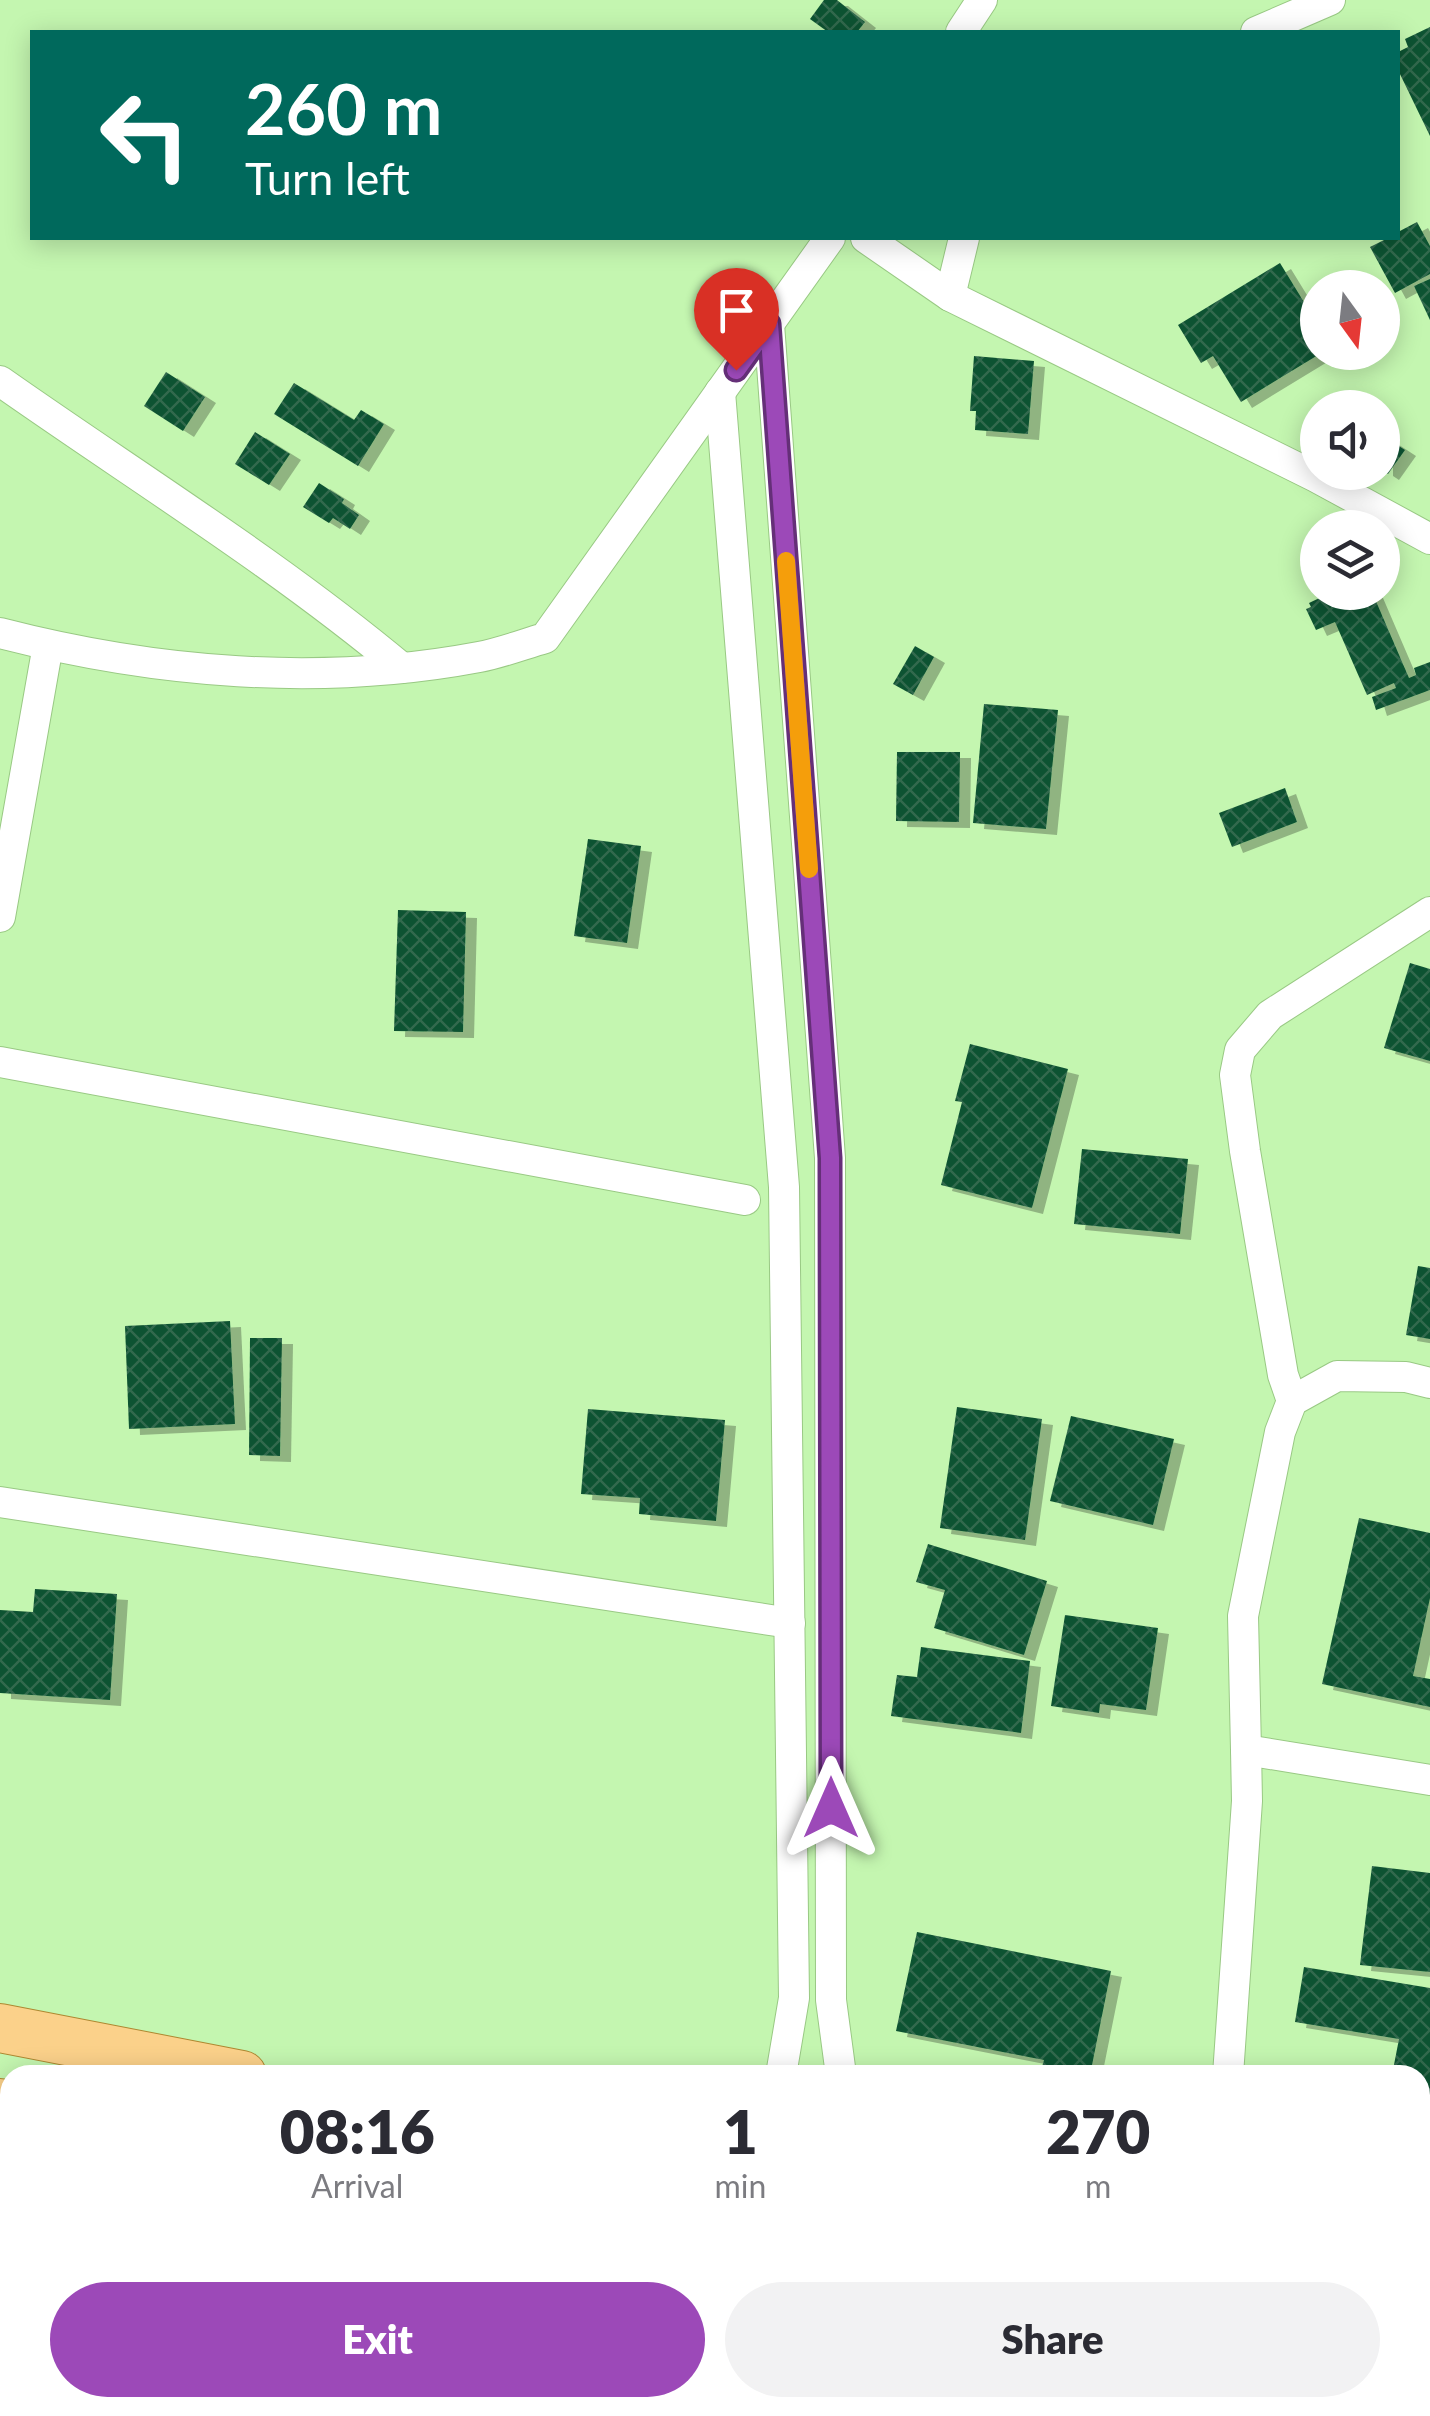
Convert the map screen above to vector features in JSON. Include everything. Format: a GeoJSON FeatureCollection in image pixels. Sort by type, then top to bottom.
{"type":"FeatureCollection","features":[{"type":"Feature","properties":{"kind":"main road"},"geometry":{"type":"LineString","coordinates":[[0,2028],[191,2065]]}},
{"type":"Feature","properties":{"kind":"street"},"geometry":{"type":"LineString","coordinates":[[962,30],[982,0]]}},
{"type":"Feature","properties":{"kind":"street"},"geometry":{"type":"LineString","coordinates":[[1261,30],[1330,0]]}},
{"type":"Feature","properties":{"kind":"street"},"geometry":{"type":"LineString","coordinates":[[0,633],[206,672],[278,674],[402,668],[482,657],[545,638],[829,240]]}},
{"type":"Feature","properties":{"kind":"street"},"geometry":{"type":"LineString","coordinates":[[869,240],[950,296],[1316,477],[1430,539]]}},
{"type":"Feature","properties":{"kind":"street"},"geometry":{"type":"LineString","coordinates":[[950,296],[964,240]]}},
{"type":"Feature","properties":{"kind":"street"},"geometry":{"type":"LineString","coordinates":[[769,324],[830,1158],[831,2000],[840,2065]]}},
{"type":"Feature","properties":{"kind":"street"},"geometry":{"type":"LineString","coordinates":[[0,381],[235,539],[334,611],[402,668]]}},
{"type":"Feature","properties":{"kind":"street"},"geometry":{"type":"LineString","coordinates":[[720,392],[784,1188],[794,1998],[783,2065]]}},
{"type":"Feature","properties":{"kind":"street"},"geometry":{"type":"LineString","coordinates":[[0,917],[48,645]]}},
{"type":"Feature","properties":{"kind":"street"},"geometry":{"type":"LineString","coordinates":[[1292,1401],[1283,1375],[1245,1151],[1235,1075],[1240,1050],[1270,1015],[1430,912]]}},
{"type":"Feature","properties":{"kind":"street"},"geometry":{"type":"LineString","coordinates":[[0,1062],[745,1200]]}},
{"type":"Feature","properties":{"kind":"street"},"geometry":{"type":"LineString","coordinates":[[1229,2065],[1247,1801],[1243,1616],[1280,1432],[1292,1401],[1337,1376],[1406,1377],[1430,1382]]}},
{"type":"Feature","properties":{"kind":"street"},"geometry":{"type":"LineString","coordinates":[[0,1502],[790,1624]]}},
{"type":"Feature","properties":{"kind":"street"},"geometry":{"type":"LineString","coordinates":[[1246,1750],[1430,1780]]}},
{"type":"Feature","properties":{"kind":"building"},"geometry":{"type":"Polygon","coordinates":[[[824,0],[837,0],[865,22],[859,30],[825,30],[810,19],[824,0]]]}},
{"type":"Feature","properties":{"kind":"building"},"geometry":{"type":"Polygon","coordinates":[[[1430,27],[1430,136],[1400,74],[1400,51],[1408,47],[1405,39],[1430,27]]]}},
{"type":"Feature","properties":{"kind":"building"},"geometry":{"type":"Polygon","coordinates":[[[1417,222],[1430,246],[1430,274],[1400,290],[1400,270],[1382,270],[1370,247],[1384,240],[1400,240],[1400,231],[1417,222]]]}},
{"type":"Feature","properties":{"kind":"building"},"geometry":{"type":"Polygon","coordinates":[[[1280,263],[1300,296],[1300,366],[1241,402],[1213,356],[1201,363],[1178,325],[1280,263]]]}},
{"type":"Feature","properties":{"kind":"building"},"geometry":{"type":"Polygon","coordinates":[[[1430,279],[1430,320],[1414,286],[1430,279]]]}},
{"type":"Feature","properties":{"kind":"building"},"geometry":{"type":"Polygon","coordinates":[[[974,356],[1034,361],[1028,434],[975,430],[976,411],[970,411],[974,356]]]}},
{"type":"Feature","properties":{"kind":"building"},"geometry":{"type":"Polygon","coordinates":[[[166,372],[205,397],[183,431],[144,406],[166,372]]]}},
{"type":"Feature","properties":{"kind":"building"},"geometry":{"type":"Polygon","coordinates":[[[294,383],[354,420],[361,410],[384,424],[358,466],[274,414],[294,383]]]}},
{"type":"Feature","properties":{"kind":"building"},"geometry":{"type":"Polygon","coordinates":[[[255,432],[290,454],[269,485],[235,464],[255,432]]]}},
{"type":"Feature","properties":{"kind":"building"},"geometry":{"type":"Polygon","coordinates":[[[319,483],[344,499],[342,503],[359,515],[350,529],[333,518],[329,523],[303,507],[319,483]]]}},
{"type":"Feature","properties":{"kind":"building"},"geometry":{"type":"Polygon","coordinates":[[[1306,610],[1380,610],[1409,678],[1416,675],[1414,668],[1430,662],[1430,690],[1376,710],[1372,697],[1396,688],[1394,683],[1367,695],[1335,622],[1316,630],[1306,610]]]}},
{"type":"Feature","properties":{"kind":"building"},"geometry":{"type":"Polygon","coordinates":[[[915,646],[934,657],[913,695],[893,684],[915,646]]]}},
{"type":"Feature","properties":{"kind":"building"},"geometry":{"type":"Polygon","coordinates":[[[984,704],[1058,710],[1046,829],[973,823],[984,704]]]}},
{"type":"Feature","properties":{"kind":"building"},"geometry":{"type":"Polygon","coordinates":[[[897,752],[960,752],[959,822],[896,821],[897,752]]]}},
{"type":"Feature","properties":{"kind":"building"},"geometry":{"type":"Polygon","coordinates":[[[1285,788],[1297,822],[1232,847],[1219,813],[1285,788]]]}},
{"type":"Feature","properties":{"kind":"building"},"geometry":{"type":"Polygon","coordinates":[[[588,839],[641,846],[627,943],[574,936],[588,839]]]}},
{"type":"Feature","properties":{"kind":"building"},"geometry":{"type":"Polygon","coordinates":[[[398,910],[466,912],[463,1032],[394,1031],[398,910]]]}},
{"type":"Feature","properties":{"kind":"building"},"geometry":{"type":"Polygon","coordinates":[[[1410,963],[1430,969],[1430,1061],[1384,1048],[1410,963]]]}},
{"type":"Feature","properties":{"kind":"building"},"geometry":{"type":"Polygon","coordinates":[[[970,1044],[1068,1069],[1032,1208],[941,1185],[962,1102],[955,1101],[970,1044]]]}},
{"type":"Feature","properties":{"kind":"building"},"geometry":{"type":"Polygon","coordinates":[[[1082,1149],[1188,1159],[1180,1234],[1074,1224],[1082,1149]]]}},
{"type":"Feature","properties":{"kind":"building"},"geometry":{"type":"Polygon","coordinates":[[[1418,1266],[1430,1268],[1430,1339],[1406,1335],[1418,1266]]]}},
{"type":"Feature","properties":{"kind":"building"},"geometry":{"type":"Polygon","coordinates":[[[230,1321],[235,1424],[129,1429],[125,1326],[230,1321]]]}},
{"type":"Feature","properties":{"kind":"building"},"geometry":{"type":"Polygon","coordinates":[[[250,1338],[282,1338],[280,1456],[249,1455],[250,1338]]]}},
{"type":"Feature","properties":{"kind":"building"},"geometry":{"type":"Polygon","coordinates":[[[957,1407],[1042,1419],[1025,1540],[940,1528],[957,1407]]]}},
{"type":"Feature","properties":{"kind":"building"},"geometry":{"type":"Polygon","coordinates":[[[588,1409],[725,1420],[716,1521],[639,1514],[640,1498],[581,1494],[588,1409]]]}},
{"type":"Feature","properties":{"kind":"building"},"geometry":{"type":"Polygon","coordinates":[[[1071,1416],[1174,1439],[1153,1525],[1050,1501],[1071,1416]]]}},
{"type":"Feature","properties":{"kind":"building"},"geometry":{"type":"Polygon","coordinates":[[[1359,1518],[1430,1533],[1430,1598],[1413,1676],[1430,1679],[1430,1707],[1322,1684],[1359,1518]]]}},
{"type":"Feature","properties":{"kind":"building"},"geometry":{"type":"Polygon","coordinates":[[[928,1544],[1047,1581],[1024,1655],[934,1628],[945,1590],[916,1582],[928,1544]]]}},
{"type":"Feature","properties":{"kind":"building"},"geometry":{"type":"Polygon","coordinates":[[[35,1589],[117,1594],[110,1700],[0,1693],[0,1610],[33,1612],[35,1589]]]}},
{"type":"Feature","properties":{"kind":"building"},"geometry":{"type":"Polygon","coordinates":[[[1065,1615],[1158,1628],[1146,1710],[1100,1704],[1099,1713],[1051,1706],[1065,1615]]]}},
{"type":"Feature","properties":{"kind":"building"},"geometry":{"type":"Polygon","coordinates":[[[921,1647],[1030,1661],[1021,1733],[891,1716],[897,1675],[917,1677],[921,1647]]]}},
{"type":"Feature","properties":{"kind":"building"},"geometry":{"type":"Polygon","coordinates":[[[1372,1866],[1430,1873],[1430,1972],[1360,1965],[1372,1866]]]}},
{"type":"Feature","properties":{"kind":"building"},"geometry":{"type":"Polygon","coordinates":[[[917,1932],[1111,1971],[1092,2065],[1043,2065],[1044,2060],[896,2031],[917,1932]]]}},
{"type":"Feature","properties":{"kind":"building"},"geometry":{"type":"Polygon","coordinates":[[[1304,1967],[1430,1988],[1430,2065],[1394,2065],[1399,2039],[1295,2022],[1304,1967]]]}},
{"type":"Feature","properties":{"kind":"slow traffic"},"geometry":{"type":"LineString","coordinates":[[786,561],[809,869]]}},
{"type":"Feature","properties":{"kind":"route"},"geometry":{"type":"LineString","coordinates":[[736,370],[769,324],[830,1158],[831,1808]]}}]}
